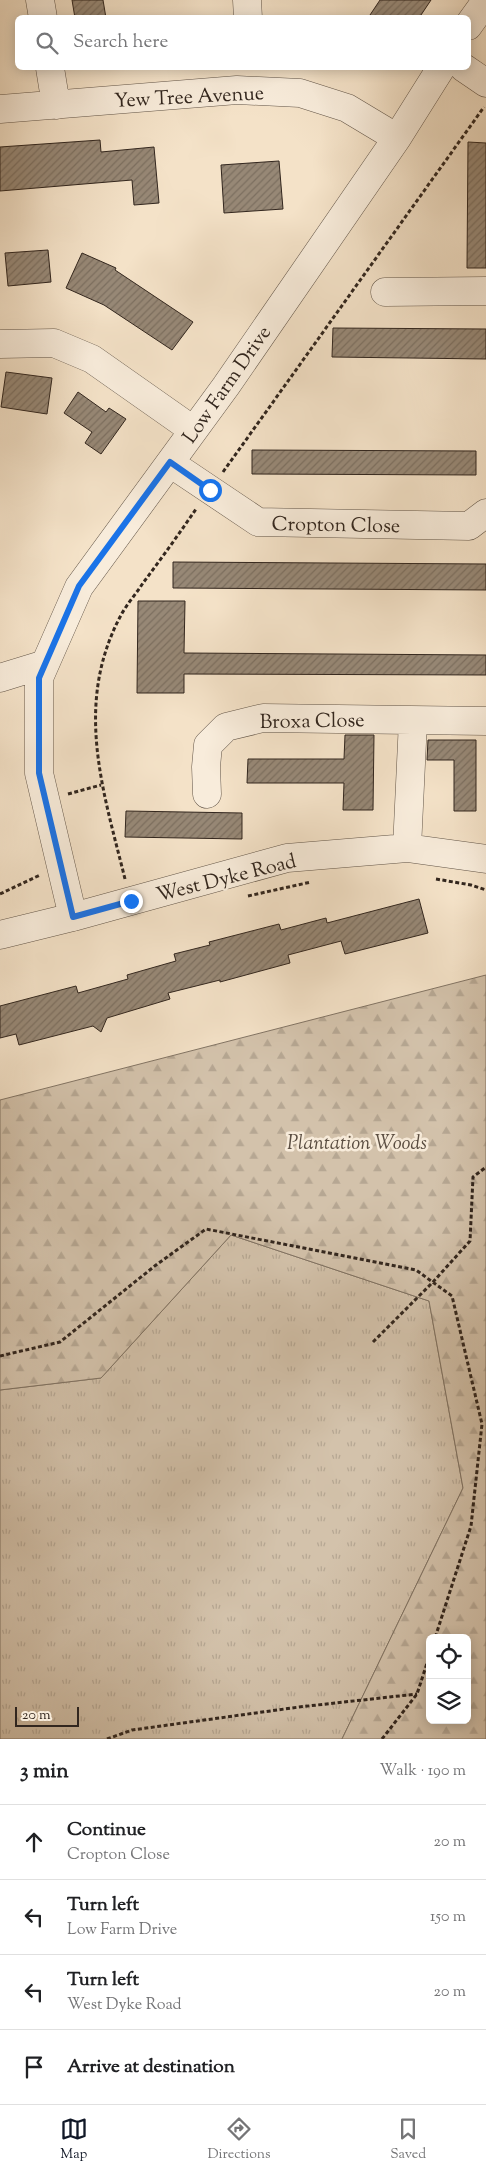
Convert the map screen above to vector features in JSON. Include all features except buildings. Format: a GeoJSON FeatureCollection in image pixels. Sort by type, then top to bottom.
{"type":"FeatureCollection","features":[{"type":"Feature","properties":{"kind":"street"},"geometry":{"type":"LineString","coordinates":[[40,0],[42,15]]}},
{"type":"Feature","properties":{"kind":"street"},"geometry":{"type":"LineString","coordinates":[[247,0],[248,15]]}},
{"type":"Feature","properties":{"kind":"street"},"geometry":{"type":"LineString","coordinates":[[471,22],[486,1]]}},
{"type":"Feature","properties":{"kind":"street"},"geometry":{"type":"LineString","coordinates":[[50,70],[56,105]]}},
{"type":"Feature","properties":{"kind":"street","name":"Low Farm Drive"},"geometry":{"type":"LineString","coordinates":[[73,917],[39,773],[39,678],[45,664],[79,586],[193,430],[398,138],[440,70]]}},
{"type":"Feature","properties":{"kind":"street"},"geometry":{"type":"LineString","coordinates":[[467,70],[486,84]]}},
{"type":"Feature","properties":{"kind":"street","name":"Yew Tree Avenue"},"geometry":{"type":"LineString","coordinates":[[0,110],[237,90],[254,79],[347,108],[398,138]]}},
{"type":"Feature","properties":{"kind":"street"},"geometry":{"type":"LineString","coordinates":[[385,292],[486,291]]}},
{"type":"Feature","properties":{"kind":"street"},"geometry":{"type":"LineString","coordinates":[[0,344],[54,343],[92,358],[193,430]]}},
{"type":"Feature","properties":{"kind":"street","name":"Cropton Close"},"geometry":{"type":"LineString","coordinates":[[170,462],[258,522],[469,526],[486,513]]}},
{"type":"Feature","properties":{"kind":"street"},"geometry":{"type":"LineString","coordinates":[[0,678],[45,664]]}},
{"type":"Feature","properties":{"kind":"street","name":"Broxa Close"},"geometry":{"type":"LineString","coordinates":[[207,794],[206,767],[208,745],[226,727],[263,718],[486,721]]}},
{"type":"Feature","properties":{"kind":"street"},"geometry":{"type":"LineString","coordinates":[[407,848],[414,720]]}},
{"type":"Feature","properties":{"kind":"street","name":"West Dyke Road"},"geometry":{"type":"LineString","coordinates":[[0,935],[73,917],[287,858],[407,848],[486,859]]}},
{"type":"Feature","properties":{"kind":"path"},"geometry":{"type":"LineString","coordinates":[[45,800],[101,785]]}},
{"type":"Feature","properties":{"kind":"path"},"geometry":{"type":"LineString","coordinates":[[0,894],[61,866]]}},
{"type":"Feature","properties":{"kind":"path"},"geometry":{"type":"LineString","coordinates":[[433,878],[471,885],[486,890]]}},
{"type":"Feature","properties":{"kind":"path"},"geometry":{"type":"LineString","coordinates":[[246,897],[314,882]]}},
{"type":"Feature","properties":{"kind":"path"},"geometry":{"type":"LineString","coordinates":[[373,1342],[433,1282],[470,1241],[473,1178],[486,1167]]}},
{"type":"Feature","properties":{"kind":"path"},"geometry":{"type":"LineString","coordinates":[[0,1356],[60,1342],[156,1265],[206,1229],[416,1270],[452,1296],[482,1424],[471,1526],[436,1634]]}},
{"type":"Feature","properties":{"kind":"path"},"geometry":{"type":"LineString","coordinates":[[382,1739],[417,1694],[426,1666]]}},
{"type":"Feature","properties":{"kind":"path"},"geometry":{"type":"LineString","coordinates":[[107,1739],[132,1730],[299,1707],[417,1694]]}},
{"type":"Feature","properties":{"kind":"green space","name":"Plantation Woods"},"geometry":{"type":"Polygon","coordinates":[[[486,975],[486,1739],[342,1739],[463,1488],[429,1301],[231,1235],[101,1378],[0,1390],[0,1100],[486,975]]]}},
{"type":"Feature","properties":{"kind":"green space"},"geometry":{"type":"Polygon","coordinates":[[[231,1235],[429,1301],[463,1488],[342,1739],[0,1739],[0,1390],[101,1378],[231,1235]]]}},
{"type":"Feature","properties":{"kind":"route"},"geometry":{"type":"LineString","coordinates":[[131,901],[73,917],[39,773],[39,678],[79,586],[170,462],[210,490]]}}]}
